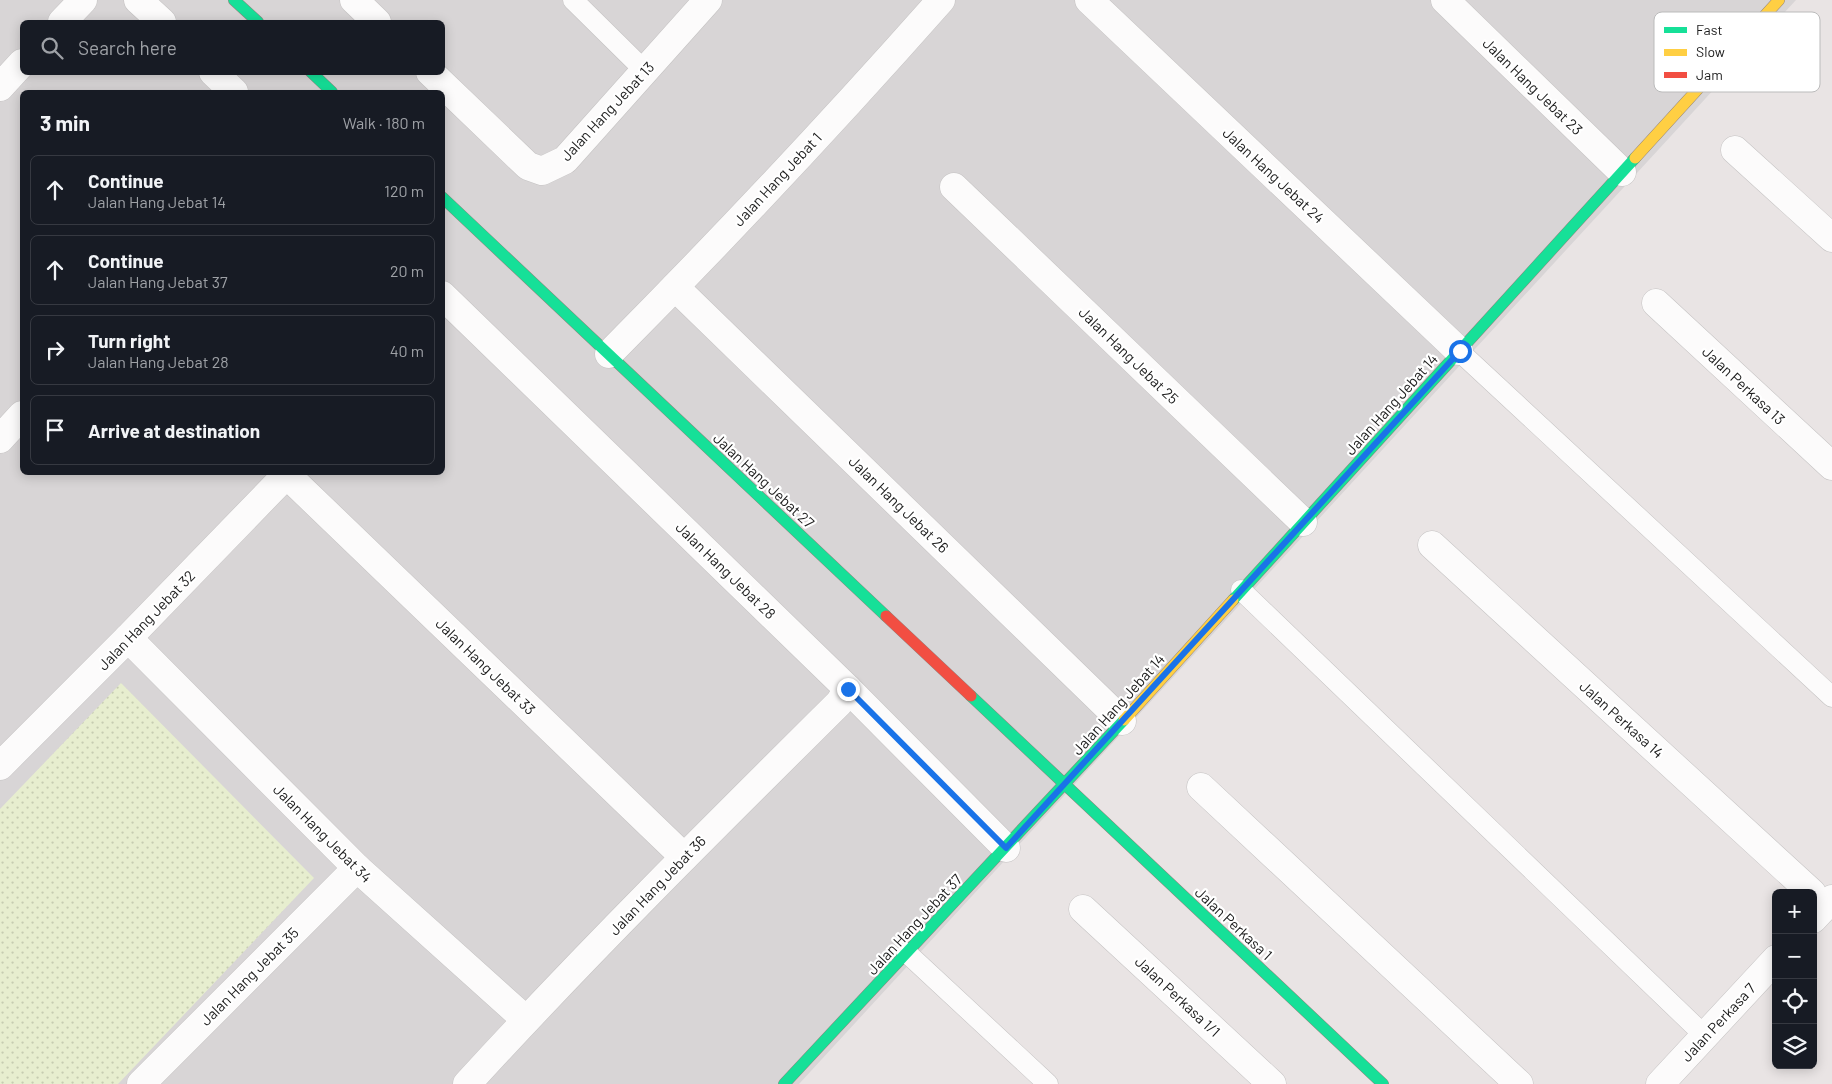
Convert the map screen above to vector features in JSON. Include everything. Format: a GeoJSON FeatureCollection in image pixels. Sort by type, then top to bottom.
{"type":"FeatureCollection","features":[{"type":"Feature","properties":{"kind":"street"},"geometry":{"type":"LineString","coordinates":[[64,20],[83,0]]}},
{"type":"Feature","properties":{"kind":"street"},"geometry":{"type":"LineString","coordinates":[[234,0],[256,20]]}},
{"type":"Feature","properties":{"kind":"street"},"geometry":{"type":"LineString","coordinates":[[354,0],[375,20]]}},
{"type":"Feature","properties":{"kind":"street","name":"Jalan Hang Jebat 13"},"geometry":{"type":"LineString","coordinates":[[433,75],[528,166],[542,171],[565,160],[708,0]]}},
{"type":"Feature","properties":{"kind":"street","name":"Jalan Hang Jebat 1"},"geometry":{"type":"LineString","coordinates":[[608,354],[676,286],[857,95],[941,0]]}},
{"type":"Feature","properties":{"kind":"street","name":"Jalan Hang Jebat 24"},"geometry":{"type":"LineString","coordinates":[[1089,0],[1460,351]]}},
{"type":"Feature","properties":{"kind":"street","name":"Jalan Hang Jebat 23"},"geometry":{"type":"LineString","coordinates":[[1444,0],[1622,172]]}},
{"type":"Feature","properties":{"kind":"street","name":"Jalan Hang Jebat 14"},"geometry":{"type":"LineString","coordinates":[[1768,12],[1779,0]]}},
{"type":"Feature","properties":{"kind":"street"},"geometry":{"type":"LineString","coordinates":[[0,87],[20,65]]}},
{"type":"Feature","properties":{"kind":"street"},"geometry":{"type":"LineString","coordinates":[[216,75],[232,90]]}},
{"type":"Feature","properties":{"kind":"street"},"geometry":{"type":"LineString","coordinates":[[314,75],[330,90]]}},
{"type":"Feature","properties":{"kind":"street","name":"Jalan Hang Jebat 14"},"geometry":{"type":"LineString","coordinates":[[1065,784],[1695,92]]}},
{"type":"Feature","properties":{"kind":"street"},"geometry":{"type":"LineString","coordinates":[[1736,150],[1832,238]]}},
{"type":"Feature","properties":{"kind":"street","name":"Jalan Hang Jebat 25"},"geometry":{"type":"LineString","coordinates":[[954,187],[1303,522]]}},
{"type":"Feature","properties":{"kind":"street","name":"Jalan Hang Jebat 27"},"geometry":{"type":"LineString","coordinates":[[445,200],[1065,784]]}},
{"type":"Feature","properties":{"kind":"street","name":"Jalan Hang Jebat 26"},"geometry":{"type":"LineString","coordinates":[[676,286],[1122,722]]}},
{"type":"Feature","properties":{"kind":"street","name":"Jalan Perkasa 13"},"geometry":{"type":"LineString","coordinates":[[1656,303],[1832,466]]}},
{"type":"Feature","properties":{"kind":"street","name":"Jalan Hang Jebat 28"},"geometry":{"type":"LineString","coordinates":[[446,306],[848,689],[1006,848]]}},
{"type":"Feature","properties":{"kind":"street"},"geometry":{"type":"LineString","coordinates":[[0,438],[20,417]]}},
{"type":"Feature","properties":{"kind":"street","name":"Jalan Hang Jebat 32"},"geometry":{"type":"LineString","coordinates":[[0,766],[287,475]]}},
{"type":"Feature","properties":{"kind":"street","name":"Jalan Hang Jebat 33"},"geometry":{"type":"LineString","coordinates":[[289,475],[684,857]]}},
{"type":"Feature","properties":{"kind":"street","name":"Jalan Perkasa 14"},"geometry":{"type":"LineString","coordinates":[[1432,545],[1819,902]]}},
{"type":"Feature","properties":{"kind":"street","name":"Jalan Hang Jebat 34"},"geometry":{"type":"LineString","coordinates":[[128,638],[356,868],[526,1020]]}},
{"type":"Feature","properties":{"kind":"street","name":"Jalan Hang Jebat 36"},"geometry":{"type":"LineString","coordinates":[[467,1084],[526,1020],[684,857],[839,703],[848,689]]}},
{"type":"Feature","properties":{"kind":"street","name":"Jalan Hang Jebat 37"},"geometry":{"type":"LineString","coordinates":[[784,1084],[1065,784]]}},
{"type":"Feature","properties":{"kind":"street","name":"Jalan Perkasa 1"},"geometry":{"type":"LineString","coordinates":[[1065,784],[1383,1084]]}},
{"type":"Feature","properties":{"kind":"street"},"geometry":{"type":"LineString","coordinates":[[1201,787],[1519,1084]]}},
{"type":"Feature","properties":{"kind":"street","name":"Jalan Hang Jebat 35"},"geometry":{"type":"LineString","coordinates":[[141,1084],[356,868]]}},
{"type":"Feature","properties":{"kind":"street","name":"Jalan Perkasa 1/1"},"geometry":{"type":"LineString","coordinates":[[1083,909],[1272,1084]]}},
{"type":"Feature","properties":{"kind":"street","name":"Jalan Perkasa 7"},"geometry":{"type":"LineString","coordinates":[[1660,1084],[1772,963]]}},
{"type":"Feature","properties":{"kind":"lane"},"geometry":{"type":"LineString","coordinates":[[572,0],[645,71]]}},
{"type":"Feature","properties":{"kind":"lane"},"geometry":{"type":"LineString","coordinates":[[1460,351],[1832,697]]}},
{"type":"Feature","properties":{"kind":"lane"},"geometry":{"type":"LineString","coordinates":[[1241,590],[1705,1036]]}},
{"type":"Feature","properties":{"kind":"lane"},"geometry":{"type":"LineString","coordinates":[[907,953],[1048,1084]]}},
{"type":"Feature","properties":{"kind":"shaded area"},"geometry":{"type":"Polygon","coordinates":[[[0,0],[1796,0],[1785,12],[1654,12],[1654,92],[1711,92],[799,1084],[0,1084],[0,0]]]}},
{"type":"Feature","properties":{"kind":"green space"},"geometry":{"type":"Polygon","coordinates":[[[121,683],[314,878],[118,1084],[0,1084],[0,809],[121,683]]]}},
{"type":"Feature","properties":{"kind":"traffic: fast"},"geometry":{"type":"LineString","coordinates":[[234,0],[256,20]]}},
{"type":"Feature","properties":{"kind":"traffic: fast"},"geometry":{"type":"LineString","coordinates":[[314,75],[330,90]]}},
{"type":"Feature","properties":{"kind":"traffic: fast"},"geometry":{"type":"LineString","coordinates":[[1233,600],[1635,158]]}},
{"type":"Feature","properties":{"kind":"traffic: fast"},"geometry":{"type":"LineString","coordinates":[[445,200],[886,616]]}},
{"type":"Feature","properties":{"kind":"traffic: fast"},"geometry":{"type":"LineString","coordinates":[[971,696],[1383,1084]]}},
{"type":"Feature","properties":{"kind":"traffic: fast"},"geometry":{"type":"LineString","coordinates":[[784,1084],[1124,720]]}},
{"type":"Feature","properties":{"kind":"traffic: slow"},"geometry":{"type":"LineString","coordinates":[[1768,12],[1779,0]]}},
{"type":"Feature","properties":{"kind":"traffic: slow"},"geometry":{"type":"LineString","coordinates":[[1635,158],[1695,92]]}},
{"type":"Feature","properties":{"kind":"traffic: slow"},"geometry":{"type":"LineString","coordinates":[[1124,720],[1233,600]]}},
{"type":"Feature","properties":{"kind":"traffic: jam"},"geometry":{"type":"LineString","coordinates":[[886,616],[971,696]]}},
{"type":"Feature","properties":{"kind":"route"},"geometry":{"type":"LineString","coordinates":[[848,689],[1006,848],[1460,351]]}}]}
